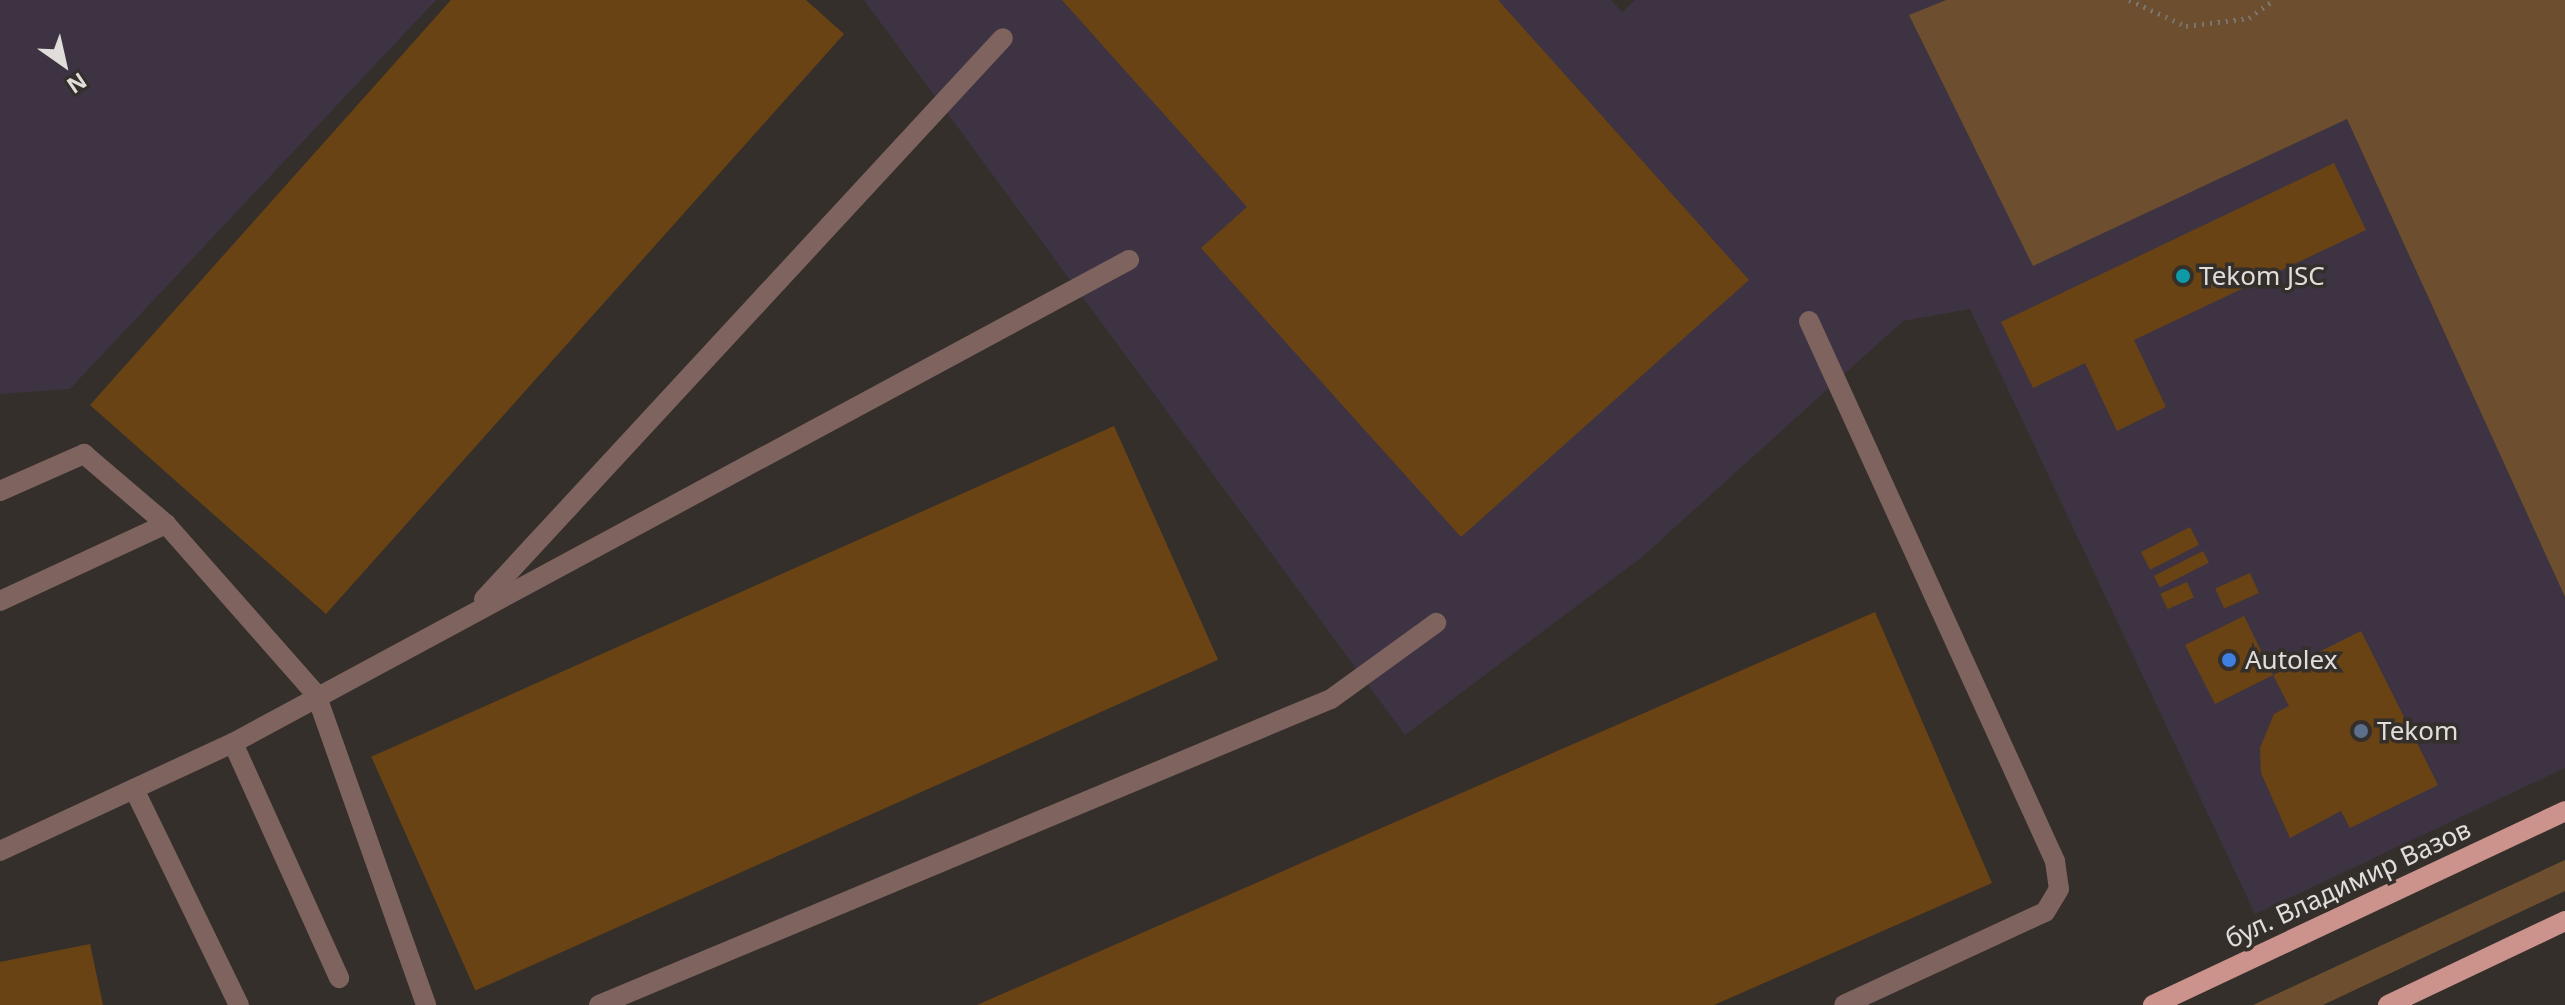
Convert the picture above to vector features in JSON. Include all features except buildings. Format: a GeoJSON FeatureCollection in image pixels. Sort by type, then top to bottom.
{"type":"FeatureCollection","features":[{"type":"Feature","properties":{"kind":"main road","name":"бул. Владимир Вазов"},"geometry":{"type":"LineString","coordinates":[[2153,1005],[2565,811]]}},
{"type":"Feature","properties":{"kind":"main road"},"geometry":{"type":"LineString","coordinates":[[2388,1005],[2565,921]]}},
{"type":"Feature","properties":{"kind":"lane"},"geometry":{"type":"LineString","coordinates":[[474,610],[1003,38]]}},
{"type":"Feature","properties":{"kind":"lane"},"geometry":{"type":"LineString","coordinates":[[0,851],[233,743],[316,694],[1129,260]]}},
{"type":"Feature","properties":{"kind":"lane"},"geometry":{"type":"LineString","coordinates":[[1809,321],[2055,861],[2059,889],[2045,912],[1844,1005]]}},
{"type":"Feature","properties":{"kind":"lane"},"geometry":{"type":"LineString","coordinates":[[0,491],[84,454],[166,524],[316,694],[426,1005]]}},
{"type":"Feature","properties":{"kind":"lane"},"geometry":{"type":"LineString","coordinates":[[0,601],[166,524]]}},
{"type":"Feature","properties":{"kind":"lane"},"geometry":{"type":"LineString","coordinates":[[599,1005],[1331,699],[1436,623]]}},
{"type":"Feature","properties":{"kind":"lane"},"geometry":{"type":"LineString","coordinates":[[233,743],[339,978]]}},
{"type":"Feature","properties":{"kind":"lane"},"geometry":{"type":"LineString","coordinates":[[134,789],[239,1005]]}},
{"type":"Feature","properties":{"kind":"path"},"geometry":{"type":"LineString","coordinates":[[2129,0],[2139,10],[2186,26],[2249,18],[2274,0]]}},
{"type":"Feature","properties":{"kind":"shaded area"},"geometry":{"type":"Polygon","coordinates":[[[0,0],[436,0],[70,389],[0,394],[0,0]]]}},
{"type":"Feature","properties":{"kind":"shaded area"},"geometry":{"type":"Polygon","coordinates":[[[864,0],[1611,0],[1622,12],[1635,0],[1946,0],[1910,16],[2033,265],[2347,119],[2565,597],[2565,768],[2255,914],[1970,309],[1903,321],[1642,557],[1405,735],[864,0]]]}},
{"type":"Feature","properties":{"kind":"shaded area"},"geometry":{"type":"Polygon","coordinates":[[[1946,0],[2565,0],[2565,597],[2347,119],[2033,266],[1909,15],[1946,0]]]}},
{"type":"Feature","properties":{"kind":"shaded area"},"geometry":{"type":"Polygon","coordinates":[[[2565,860],[2565,891],[2323,1005],[2253,1005],[2565,860]]]}},
{"type":"Feature","properties":{"kind":"place","name":"Tekom JSC"},"geometry":{"type":"Point","coordinates":[2183,276]}},
{"type":"Feature","properties":{"kind":"place","name":"Autolex"},"geometry":{"type":"Point","coordinates":[2229,660]}},
{"type":"Feature","properties":{"kind":"place","name":"Tekom"},"geometry":{"type":"Point","coordinates":[2361,731]}}]}
